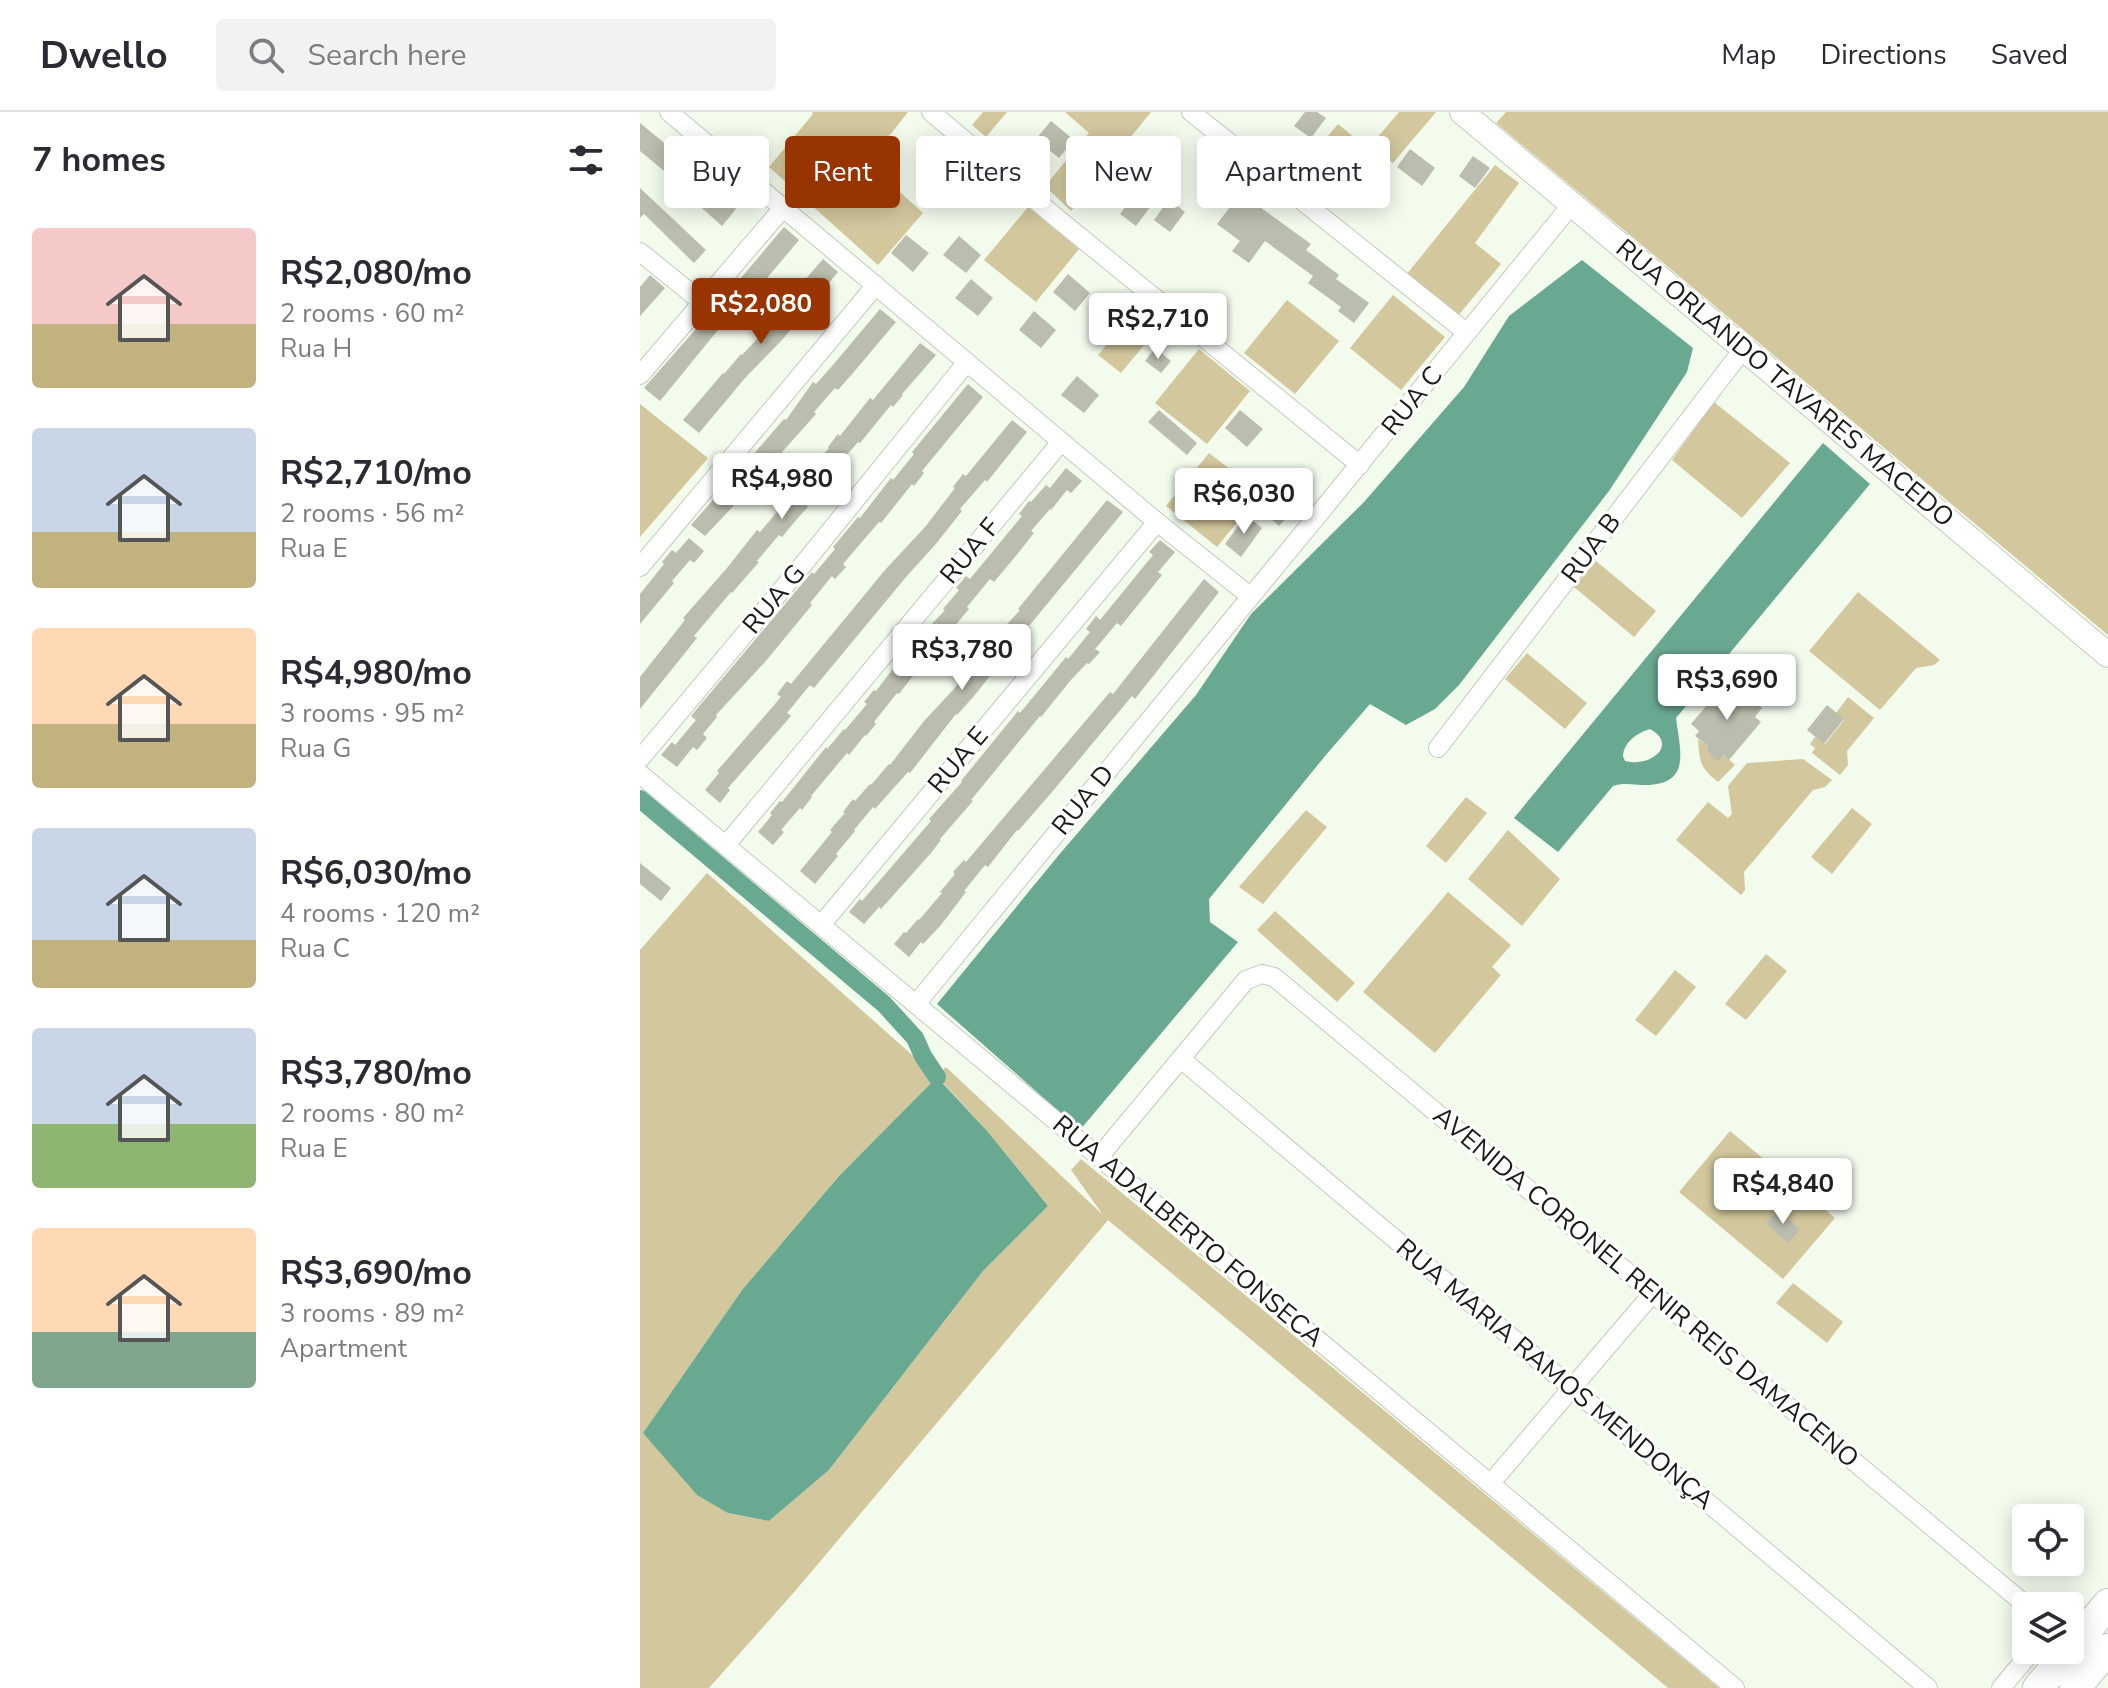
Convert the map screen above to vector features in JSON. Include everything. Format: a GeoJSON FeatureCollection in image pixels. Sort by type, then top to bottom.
{"type":"FeatureCollection","features":[{"type":"Feature","properties":{"kind":"main road"},"geometry":{"type":"LineString","coordinates":[[2084,1632],[2108,1604]]}},
{"type":"Feature","properties":{"kind":"main road"},"geometry":{"type":"LineString","coordinates":[[2075,1688],[2108,1649]]}},
{"type":"Feature","properties":{"kind":"main road"},"geometry":{"type":"LineString","coordinates":[[2038,1688],[2057,1664]]}},
{"type":"Feature","properties":{"kind":"street"},"geometry":{"type":"LineString","coordinates":[[669,112],[1157,522],[1250,596]]}},
{"type":"Feature","properties":{"kind":"street"},"geometry":{"type":"LineString","coordinates":[[931,112],[1360,465]]}},
{"type":"Feature","properties":{"kind":"street"},"geometry":{"type":"LineString","coordinates":[[1191,112],[1467,333]]}},
{"type":"Feature","properties":{"kind":"street","name":"RUA ORLANDO TAVARES MACEDO"},"geometry":{"type":"LineString","coordinates":[[1462,112],[2108,655]]}},
{"type":"Feature","properties":{"kind":"street","name":"RUA C"},"geometry":{"type":"LineString","coordinates":[[1250,596],[1572,204]]}},
{"type":"Feature","properties":{"kind":"street"},"geometry":{"type":"LineString","coordinates":[[640,375],[783,208]]}},
{"type":"Feature","properties":{"kind":"street"},"geometry":{"type":"LineString","coordinates":[[640,252],[703,303]]}},
{"type":"Feature","properties":{"kind":"street"},"geometry":{"type":"LineString","coordinates":[[640,567],[876,285]]}},
{"type":"Feature","properties":{"kind":"street","name":"RUA B"},"geometry":{"type":"LineString","coordinates":[[1438,748],[1744,348]]}},
{"type":"Feature","properties":{"kind":"street","name":"RUA G"},"geometry":{"type":"LineString","coordinates":[[640,759],[967,362]]}},
{"type":"Feature","properties":{"kind":"street","name":"RUA F"},"geometry":{"type":"LineString","coordinates":[[726,845],[1061,442]]}},
{"type":"Feature","properties":{"kind":"street","name":"RUA E"},"geometry":{"type":"LineString","coordinates":[[821,925],[1157,522]]}},
{"type":"Feature","properties":{"kind":"street","name":"RUA D"},"geometry":{"type":"LineString","coordinates":[[916,1004],[1250,596]]}},
{"type":"Feature","properties":{"kind":"street","name":"RUA ADALBERTO FONSECA"},"geometry":{"type":"LineString","coordinates":[[640,774],[1735,1688]]}},
{"type":"Feature","properties":{"kind":"street","name":"AVENIDA CORONEL RENIR REIS DAMACENO"},"geometry":{"type":"LineString","coordinates":[[1181,1059],[1246,980],[1262,974],[1280,981],[2012,1593]]}},
{"type":"Feature","properties":{"kind":"street"},"geometry":{"type":"LineString","coordinates":[[1099,1157],[1181,1059]]}},
{"type":"Feature","properties":{"kind":"street","name":"RUA MARIA RAMOS MENDONÇA"},"geometry":{"type":"LineString","coordinates":[[1181,1059],[1928,1688]]}},
{"type":"Feature","properties":{"kind":"street"},"geometry":{"type":"LineString","coordinates":[[1490,1484],[1653,1293]]}},
{"type":"Feature","properties":{"kind":"street"},"geometry":{"type":"LineString","coordinates":[[2001,1688],[2021,1664]]}},
{"type":"Feature","properties":{"kind":"shaded area"},"geometry":{"type":"Polygon","coordinates":[[[908,112],[889,136],[795,136],[813,114],[908,112]]]}},
{"type":"Feature","properties":{"kind":"shaded area"},"geometry":{"type":"Polygon","coordinates":[[[983,112],[1007,112],[987,136],[972,125],[983,112]]]}},
{"type":"Feature","properties":{"kind":"shaded area"},"geometry":{"type":"Polygon","coordinates":[[[1065,112],[1151,112],[1132,136],[1087,136],[1089,133],[1065,112]]]}},
{"type":"Feature","properties":{"kind":"shaded area"},"geometry":{"type":"Polygon","coordinates":[[[1399,112],[1436,112],[1393,163],[1390,161],[1390,136],[1379,136],[1399,112]]]}},
{"type":"Feature","properties":{"kind":"shaded area"},"geometry":{"type":"Polygon","coordinates":[[[1506,112],[2108,112],[2108,635],[1496,123],[1506,112]]]}},
{"type":"Feature","properties":{"kind":"shaded area"},"geometry":{"type":"Polygon","coordinates":[[[1338,124],[1353,136],[1328,136],[1338,124]]]}},
{"type":"Feature","properties":{"kind":"shaded area"},"geometry":{"type":"Polygon","coordinates":[[[785,148],[785,181],[769,167],[785,148]]]}},
{"type":"Feature","properties":{"kind":"shaded area"},"geometry":{"type":"Polygon","coordinates":[[[1066,161],[1066,206],[1050,191],[1050,180],[1066,161]]]}},
{"type":"Feature","properties":{"kind":"shaded area"},"geometry":{"type":"Polygon","coordinates":[[[1495,165],[1519,183],[1475,243],[1501,264],[1457,317],[1406,275],[1495,165]]]}},
{"type":"Feature","properties":{"kind":"shaded area"},"geometry":{"type":"Polygon","coordinates":[[[900,192],[923,213],[878,265],[815,208],[900,208],[900,192]]]}},
{"type":"Feature","properties":{"kind":"shaded area"},"geometry":{"type":"Polygon","coordinates":[[[1027,208],[1079,249],[1036,302],[984,260],[1027,208]]]}},
{"type":"Feature","properties":{"kind":"shaded area"},"geometry":{"type":"Polygon","coordinates":[[[1582,260],[1693,348],[1687,372],[1609,491],[1459,685],[1435,709],[1406,725],[1370,704],[1209,899],[1210,922],[1238,942],[1080,1130],[937,1004],[1196,695],[1251,614],[1364,502],[1464,387],[1509,316],[1582,260]]]}},
{"type":"Feature","properties":{"kind":"shaded area"},"geometry":{"type":"Polygon","coordinates":[[[1393,295],[1445,337],[1401,390],[1350,348],[1393,295]]]}},
{"type":"Feature","properties":{"kind":"shaded area"},"geometry":{"type":"Polygon","coordinates":[[[1287,300],[1339,341],[1295,394],[1244,353],[1287,300]]]}},
{"type":"Feature","properties":{"kind":"shaded area"},"geometry":{"type":"Polygon","coordinates":[[[1142,303],[1164,321],[1121,373],[1098,355],[1142,303]]]}},
{"type":"Feature","properties":{"kind":"shaded area"},"geometry":{"type":"Polygon","coordinates":[[[1199,349],[1250,391],[1207,444],[1155,403],[1199,349]]]}},
{"type":"Feature","properties":{"kind":"shaded area"},"geometry":{"type":"Polygon","coordinates":[[[1714,402],[1790,463],[1742,518],[1672,460],[1714,402]]]}},
{"type":"Feature","properties":{"kind":"shaded area"},"geometry":{"type":"Polygon","coordinates":[[[640,404],[708,458],[640,537],[640,404]]]}},
{"type":"Feature","properties":{"kind":"shaded area"},"geometry":{"type":"Polygon","coordinates":[[[1823,443],[1870,484],[1676,718],[1680,764],[1670,779],[1645,785],[1613,786],[1558,852],[1514,818],[1823,443]],[[1650,729],[1632,739],[1624,751],[1625,761],[1652,758],[1662,748],[1658,735],[1650,729]]]}},
{"type":"Feature","properties":{"kind":"shaded area"},"geometry":{"type":"Polygon","coordinates":[[[1209,453],[1261,493],[1217,547],[1166,506],[1209,453]]]}},
{"type":"Feature","properties":{"kind":"shaded area"},"geometry":{"type":"Polygon","coordinates":[[[1596,561],[1656,611],[1634,637],[1574,587],[1596,561]]]}},
{"type":"Feature","properties":{"kind":"shaded area"},"geometry":{"type":"Polygon","coordinates":[[[1858,592],[1940,660],[1934,665],[1916,668],[1880,710],[1809,651],[1858,592]]]}},
{"type":"Feature","properties":{"kind":"shaded area"},"geometry":{"type":"Polygon","coordinates":[[[1527,653],[1587,703],[1565,729],[1505,679],[1527,653]]]}},
{"type":"Feature","properties":{"kind":"shaded area"},"geometry":{"type":"Polygon","coordinates":[[[1770,659],[1778,661],[1781,667],[1775,675],[1783,683],[1783,688],[1776,695],[1756,677],[1770,659]]]}},
{"type":"Feature","properties":{"kind":"shaded area"},"geometry":{"type":"Polygon","coordinates":[[[1848,697],[1874,718],[1847,751],[1848,765],[1840,775],[1812,753],[1815,748],[1810,744],[1815,737],[1825,744],[1844,720],[1836,713],[1848,697]]]}},
{"type":"Feature","properties":{"kind":"shaded area"},"geometry":{"type":"Polygon","coordinates":[[[1698,739],[1708,746],[1707,751],[1718,760],[1724,755],[1735,765],[1718,782],[1702,764],[1698,739]]]}},
{"type":"Feature","properties":{"kind":"shaded area"},"geometry":{"type":"Polygon","coordinates":[[[1803,759],[1832,780],[1825,787],[1813,790],[1744,872],[1745,890],[1741,895],[1676,840],[1708,802],[1728,818],[1732,814],[1728,786],[1747,763],[1803,759]]]}},
{"type":"Feature","properties":{"kind":"shaded area"},"geometry":{"type":"Polygon","coordinates":[[[1466,797],[1487,813],[1446,863],[1426,846],[1466,797]]]}},
{"type":"Feature","properties":{"kind":"shaded area"},"geometry":{"type":"Polygon","coordinates":[[[1852,808],[1872,824],[1832,874],[1811,857],[1852,808]]]}},
{"type":"Feature","properties":{"kind":"shaded area"},"geometry":{"type":"Polygon","coordinates":[[[1306,810],[1327,827],[1263,904],[1239,887],[1306,810]]]}},
{"type":"Feature","properties":{"kind":"shaded area"},"geometry":{"type":"Polygon","coordinates":[[[1508,830],[1560,879],[1522,926],[1468,879],[1508,830]]]}},
{"type":"Feature","properties":{"kind":"shaded area"},"geometry":{"type":"Polygon","coordinates":[[[707,873],[937,1077],[839,1176],[742,1290],[643,1433],[728,1513],[769,1521],[829,1470],[983,1271],[1048,1206],[939,1078],[946,1067],[1103,1215],[1071,1170],[1081,1159],[1719,1688],[1668,1688],[1108,1220],[796,1590],[709,1688],[640,1688],[640,950],[707,873]]]}},
{"type":"Feature","properties":{"kind":"shaded area"},"geometry":{"type":"Polygon","coordinates":[[[1448,892],[1511,945],[1492,967],[1501,975],[1435,1053],[1363,992],[1448,892]]]}},
{"type":"Feature","properties":{"kind":"shaded area"},"geometry":{"type":"Polygon","coordinates":[[[1275,911],[1355,983],[1337,1002],[1257,930],[1275,911]]]}},
{"type":"Feature","properties":{"kind":"shaded area"},"geometry":{"type":"Polygon","coordinates":[[[1766,954],[1787,971],[1746,1020],[1725,1004],[1766,954]]]}},
{"type":"Feature","properties":{"kind":"shaded area"},"geometry":{"type":"Polygon","coordinates":[[[1675,970],[1696,987],[1656,1036],[1635,1020],[1675,970]]]}},
{"type":"Feature","properties":{"kind":"shaded area"},"geometry":{"type":"Polygon","coordinates":[[[937,1077],[988,1132],[1048,1206],[983,1271],[829,1470],[769,1521],[728,1513],[697,1495],[643,1433],[742,1290],[839,1176],[937,1077]]]}},
{"type":"Feature","properties":{"kind":"shaded area"},"geometry":{"type":"Polygon","coordinates":[[[1730,1131],[1835,1218],[1783,1279],[1679,1192],[1730,1131]]]}},
{"type":"Feature","properties":{"kind":"shaded area"},"geometry":{"type":"Polygon","coordinates":[[[1793,1283],[1843,1322],[1827,1343],[1776,1303],[1793,1283]]]}},
{"type":"Feature","properties":{"kind":"building"},"geometry":{"type":"Polygon","coordinates":[[[1305,112],[1317,112],[1326,118],[1312,136],[1294,126],[1305,112]]]}},
{"type":"Feature","properties":{"kind":"building"},"geometry":{"type":"Polygon","coordinates":[[[1051,121],[1069,136],[1066,136],[1066,150],[1059,158],[1050,151],[1050,136],[1038,136],[1051,121]]]}},
{"type":"Feature","properties":{"kind":"building"},"geometry":{"type":"Polygon","coordinates":[[[640,123],[664,143],[664,171],[640,151],[640,123]]]}},
{"type":"Feature","properties":{"kind":"building"},"geometry":{"type":"Polygon","coordinates":[[[1410,149],[1435,168],[1422,186],[1397,167],[1410,149]]]}},
{"type":"Feature","properties":{"kind":"building"},"geometry":{"type":"Polygon","coordinates":[[[1473,156],[1490,168],[1475,188],[1459,176],[1473,156]]]}},
{"type":"Feature","properties":{"kind":"building"},"geometry":{"type":"Polygon","coordinates":[[[640,188],[706,250],[694,263],[644,214],[640,218],[640,188]]]}},
{"type":"Feature","properties":{"kind":"building"},"geometry":{"type":"Polygon","coordinates":[[[702,208],[736,209],[722,226],[702,208]]]}},
{"type":"Feature","properties":{"kind":"building"},"geometry":{"type":"Polygon","coordinates":[[[1124,208],[1150,208],[1136,226],[1120,214],[1124,208]]]}},
{"type":"Feature","properties":{"kind":"building"},"geometry":{"type":"Polygon","coordinates":[[[1163,208],[1180,208],[1185,212],[1170,232],[1154,220],[1163,208]]]}},
{"type":"Feature","properties":{"kind":"building"},"geometry":{"type":"Polygon","coordinates":[[[1229,208],[1261,208],[1311,244],[1306,250],[1339,275],[1336,279],[1369,303],[1354,323],[1338,311],[1341,307],[1308,283],[1313,276],[1265,241],[1249,263],[1232,251],[1240,241],[1217,224],[1229,208]]]}},
{"type":"Feature","properties":{"kind":"building"},"geometry":{"type":"Polygon","coordinates":[[[784,227],[799,240],[725,328],[722,325],[660,401],[644,388],[784,227]]]}},
{"type":"Feature","properties":{"kind":"building"},"geometry":{"type":"Polygon","coordinates":[[[906,235],[929,253],[913,272],[891,253],[906,235]]]}},
{"type":"Feature","properties":{"kind":"building"},"geometry":{"type":"Polygon","coordinates":[[[959,236],[981,255],[966,273],[943,255],[959,236]]]}},
{"type":"Feature","properties":{"kind":"building"},"geometry":{"type":"Polygon","coordinates":[[[823,259],[838,272],[699,433],[683,420],[761,335],[823,259]]]}},
{"type":"Feature","properties":{"kind":"building"},"geometry":{"type":"Polygon","coordinates":[[[1068,274],[1090,293],[1075,311],[1053,292],[1068,274]]]}},
{"type":"Feature","properties":{"kind":"building"},"geometry":{"type":"Polygon","coordinates":[[[650,275],[665,288],[640,316],[640,287],[650,275]]]}},
{"type":"Feature","properties":{"kind":"building"},"geometry":{"type":"Polygon","coordinates":[[[971,279],[993,298],[978,316],[955,298],[971,279]]]}},
{"type":"Feature","properties":{"kind":"building"},"geometry":{"type":"Polygon","coordinates":[[[880,309],[896,322],[838,390],[835,388],[814,412],[816,414],[750,488],[752,490],[742,503],[739,500],[705,536],[691,525],[719,493],[722,496],[741,473],[739,471],[786,420],[813,382],[816,384],[880,309]]]}},
{"type":"Feature","properties":{"kind":"building"},"geometry":{"type":"Polygon","coordinates":[[[1034,311],[1056,330],[1041,348],[1019,330],[1034,311]]]}},
{"type":"Feature","properties":{"kind":"building"},"geometry":{"type":"Polygon","coordinates":[[[920,343],[936,355],[893,407],[891,405],[837,466],[839,468],[806,505],[808,507],[782,537],[779,535],[694,636],[697,638],[640,709],[640,677],[685,620],[683,618],[757,530],[760,532],[777,512],[838,434],[840,436],[870,398],[873,400],[920,343]]]}},
{"type":"Feature","properties":{"kind":"building"},"geometry":{"type":"Polygon","coordinates":[[[1155,348],[1171,361],[1161,373],[1145,361],[1155,348]]]}},
{"type":"Feature","properties":{"kind":"building"},"geometry":{"type":"Polygon","coordinates":[[[1077,376],[1099,395],[1084,413],[1061,395],[1077,376]]]}},
{"type":"Feature","properties":{"kind":"building"},"geometry":{"type":"Polygon","coordinates":[[[968,384],[983,397],[922,471],[924,473],[914,486],[912,484],[843,564],[846,567],[835,579],[832,576],[765,662],[716,715],[703,734],[707,738],[697,750],[693,747],[677,767],[661,755],[672,742],[675,745],[696,720],[691,716],[812,572],[814,574],[891,478],[893,480],[968,384]]]}},
{"type":"Feature","properties":{"kind":"building"},"geometry":{"type":"Polygon","coordinates":[[[1159,410],[1197,443],[1187,455],[1148,422],[1159,410]]]}},
{"type":"Feature","properties":{"kind":"building"},"geometry":{"type":"Polygon","coordinates":[[[1240,410],[1263,429],[1247,447],[1225,428],[1240,410]]]}},
{"type":"Feature","properties":{"kind":"building"},"geometry":{"type":"Polygon","coordinates":[[[1012,420],[1027,432],[814,688],[810,685],[787,713],[791,716],[728,788],[730,790],[720,803],[705,790],[719,773],[717,771],[781,697],[777,694],[787,681],[791,684],[885,570],[925,527],[963,474],[966,476],[1012,420]]]}},
{"type":"Feature","properties":{"kind":"building"},"geometry":{"type":"Polygon","coordinates":[[[1066,468],[1082,481],[1071,493],[1067,490],[1050,509],[994,582],[990,579],[954,629],[897,693],[866,736],[849,755],[847,753],[802,810],[800,808],[781,830],[784,832],[773,845],[758,832],[772,815],[770,813],[867,704],[864,702],[945,610],[959,590],[956,588],[966,576],[970,579],[1022,516],[1019,514],[1029,501],[1046,485],[1050,488],[1066,468]]]}},
{"type":"Feature","properties":{"kind":"building"},"geometry":{"type":"Polygon","coordinates":[[[1289,485],[1304,498],[1279,526],[1264,513],[1289,485]]]}},
{"type":"Feature","properties":{"kind":"building"},"geometry":{"type":"Polygon","coordinates":[[[1107,500],[1123,512],[910,773],[875,809],[873,807],[815,884],[800,871],[832,832],[830,830],[843,812],[890,765],[1107,500]]]}},
{"type":"Feature","properties":{"kind":"building"},"geometry":{"type":"Polygon","coordinates":[[[1246,515],[1262,528],[1241,557],[1225,544],[1246,515]]]}},
{"type":"Feature","properties":{"kind":"building"},"geometry":{"type":"Polygon","coordinates":[[[689,538],[704,551],[694,563],[690,560],[640,624],[640,594],[672,550],[676,553],[689,538]]]}},
{"type":"Feature","properties":{"kind":"building"},"geometry":{"type":"Polygon","coordinates":[[[1160,540],[1175,552],[1158,572],[1162,575],[1121,626],[1117,623],[1095,649],[1100,652],[1040,716],[931,853],[881,909],[879,907],[864,924],[849,912],[931,821],[929,819],[1018,711],[1020,713],[1066,657],[1068,659],[1090,632],[1086,629],[1096,616],[1100,620],[1153,555],[1149,552],[1160,540]]]}},
{"type":"Feature","properties":{"kind":"building"},"geometry":{"type":"Polygon","coordinates":[[[1204,579],[1219,592],[1135,699],[1132,696],[988,867],[985,865],[941,925],[909,957],[894,944],[919,920],[942,893],[955,874],[953,872],[964,860],[966,862],[1110,692],[1113,694],[1204,579]]]}},
{"type":"Feature","properties":{"kind":"building"},"geometry":{"type":"Polygon","coordinates":[[[1728,680],[1762,708],[1755,717],[1761,722],[1729,760],[1724,755],[1718,761],[1707,751],[1708,746],[1695,736],[1699,731],[1691,724],[1728,680]]]}},
{"type":"Feature","properties":{"kind":"building"},"geometry":{"type":"Polygon","coordinates":[[[1827,705],[1844,719],[1824,744],[1807,730],[1827,705]]]}},
{"type":"Feature","properties":{"kind":"building"},"geometry":{"type":"Polygon","coordinates":[[[640,863],[671,888],[661,901],[640,884],[640,863]]]}},
{"type":"Feature","properties":{"kind":"building"},"geometry":{"type":"Polygon","coordinates":[[[1777,1210],[1800,1229],[1789,1243],[1766,1224],[1777,1210]]]}},
{"type":"Feature","properties":{"kind":"waterway"},"geometry":{"type":"LineString","coordinates":[[640,799],[884,1004],[915,1038],[937,1077]]}}]}
